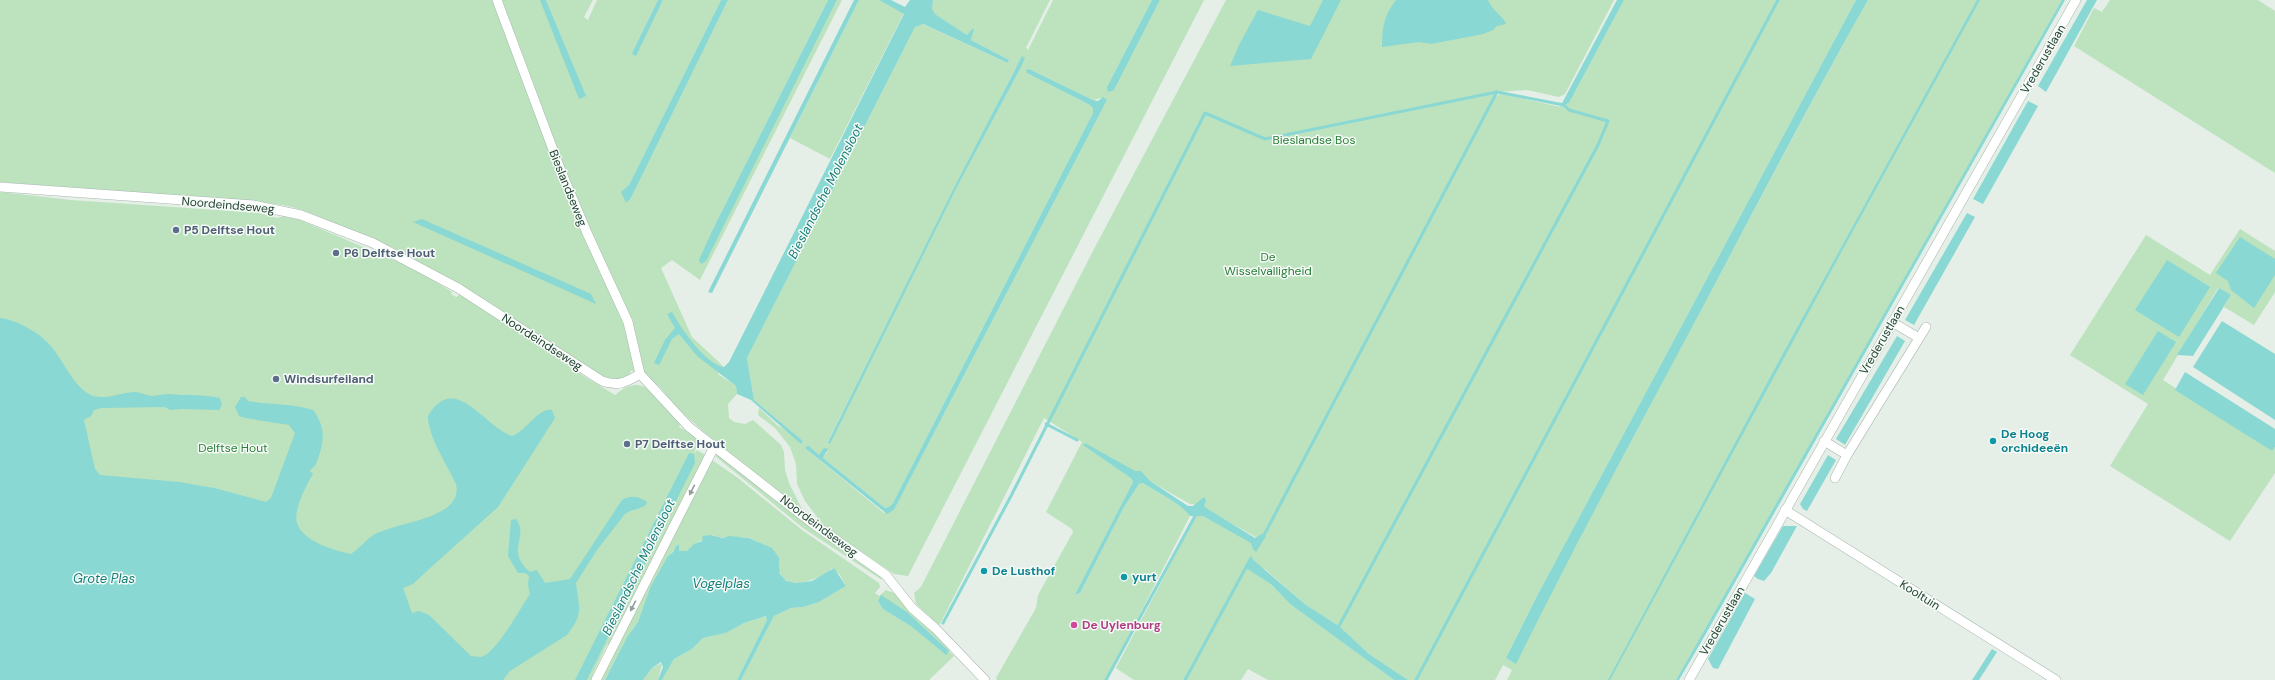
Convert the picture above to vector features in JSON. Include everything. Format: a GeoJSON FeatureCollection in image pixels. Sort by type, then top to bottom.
{"type":"FeatureCollection","features":[{"type":"Feature","properties":{"kind":"street","name":"Bieslandseweg"},"geometry":{"type":"LineString","coordinates":[[497,0],[561,171],[587,233],[628,322],[640,374]]}},
{"type":"Feature","properties":{"kind":"street","name":"Vrederustlaan"},"geometry":{"type":"LineString","coordinates":[[1688,680],[2076,0]]}},
{"type":"Feature","properties":{"kind":"street","name":"Noordeindseweg"},"geometry":{"type":"LineString","coordinates":[[0,187],[253,205],[301,215],[373,243],[458,288],[602,381],[614,385],[623,384],[640,374],[682,420],[812,523],[886,575],[912,608],[935,628],[985,680]]}},
{"type":"Feature","properties":{"kind":"street"},"geometry":{"type":"LineString","coordinates":[[1892,322],[1919,338]]}},
{"type":"Feature","properties":{"kind":"street"},"geometry":{"type":"LineString","coordinates":[[1835,478],[1847,455],[1926,326]]}},
{"type":"Feature","properties":{"kind":"street"},"geometry":{"type":"LineString","coordinates":[[1824,441],[1847,455]]}},
{"type":"Feature","properties":{"kind":"street"},"geometry":{"type":"LineString","coordinates":[[596,680],[715,445]]}},
{"type":"Feature","properties":{"kind":"street","name":"Kooltuin"},"geometry":{"type":"LineString","coordinates":[[1785,510],[2056,680]]}},
{"type":"Feature","properties":{"kind":"green space"},"geometry":{"type":"Polygon","coordinates":[[[0,0],[541,0],[585,95],[546,0],[593,0],[584,17],[588,20],[597,0],[658,0],[632,53],[635,56],[663,0],[721,0],[629,185],[625,189],[631,198],[728,0],[828,0],[713,229],[704,263],[837,0],[842,0],[700,280],[672,260],[661,268],[692,337],[723,366],[718,374],[736,386],[737,394],[728,404],[729,418],[734,422],[745,424],[753,420],[781,445],[784,452],[785,470],[789,483],[804,513],[704,432],[678,409],[659,386],[631,370],[630,374],[621,380],[606,379],[511,317],[446,278],[379,243],[344,227],[302,210],[285,205],[0,182],[0,0]]]}},
{"type":"Feature","properties":{"kind":"green space"},"geometry":{"type":"Polygon","coordinates":[[[859,0],[879,0],[904,13],[830,159],[790,138],[859,0]]]}},
{"type":"Feature","properties":{"kind":"green space"},"geometry":{"type":"Polygon","coordinates":[[[933,0],[1050,0],[1026,48],[1028,50],[1053,0],[1152,0],[1107,87],[1114,90],[1160,0],[1204,0],[908,576],[894,574],[824,526],[805,501],[797,484],[796,464],[790,447],[775,428],[758,415],[759,408],[777,425],[803,441],[754,400],[747,358],[915,27],[922,24],[1008,63],[1009,60],[971,40],[972,29],[967,35],[935,14],[932,9],[933,0]],[[1016,67],[828,441],[830,443],[956,189],[1021,67],[1016,67]],[[1029,69],[1027,73],[1088,104],[1093,108],[1093,113],[893,503],[889,507],[885,508],[823,458],[828,451],[819,455],[808,445],[805,448],[884,513],[894,510],[1107,100],[1101,98],[1093,100],[1029,69]]]}},
{"type":"Feature","properties":{"kind":"green space"},"geometry":{"type":"Polygon","coordinates":[[[1226,0],[1614,0],[1565,94],[1559,97],[1527,90],[1497,92],[1494,98],[1500,94],[1561,107],[1569,103],[1624,0],[1856,0],[1537,596],[1506,658],[1515,663],[1805,114],[1868,0],[2063,0],[1676,680],[1507,680],[1512,670],[1503,665],[1495,680],[1408,680],[1369,654],[1339,626],[1306,605],[1265,569],[1247,568],[1272,585],[1290,604],[1394,680],[1268,680],[1248,669],[1241,680],[1134,680],[1116,668],[1196,516],[1203,516],[1256,544],[1259,539],[1199,505],[1190,504],[1153,483],[1131,478],[1133,482],[1076,595],[1080,593],[1124,507],[1139,484],[1143,483],[1168,498],[1180,506],[1190,516],[1106,680],[997,680],[996,678],[1036,608],[1038,595],[1073,532],[1072,529],[1046,512],[1082,442],[1044,418],[939,626],[916,604],[914,593],[921,587],[1094,249],[1226,0]]]}},
{"type":"Feature","properties":{"kind":"green space"},"geometry":{"type":"Polygon","coordinates":[[[2110,0],[2258,0],[2275,11],[2275,173],[2074,46],[2094,8],[2102,12],[2110,0]]]}},
{"type":"Feature","properties":{"kind":"green space","name":"Delftse Hout"},"geometry":{"type":"Polygon","coordinates":[[[0,192],[71,200],[259,213],[277,218],[288,215],[415,269],[452,292],[451,294],[456,297],[461,294],[582,375],[615,395],[629,386],[637,385],[645,387],[680,424],[679,427],[700,438],[694,453],[697,450],[705,455],[611,643],[607,645],[593,674],[592,680],[587,680],[696,459],[581,680],[0,680],[0,192]]]}},
{"type":"Feature","properties":{"kind":"green space"},"geometry":{"type":"Polygon","coordinates":[[[2240,229],[2275,251],[2275,292],[2254,325],[2224,307],[2231,295],[2218,288],[2163,380],[2272,451],[2275,447],[2275,473],[2230,541],[2110,466],[2148,404],[2070,355],[2146,235],[2210,275],[2240,229]]]}},
{"type":"Feature","properties":{"kind":"green space"},"geometry":{"type":"Polygon","coordinates":[[[719,455],[881,576],[882,580],[803,528],[715,456],[719,455]]]}},
{"type":"Feature","properties":{"kind":"green space"},"geometry":{"type":"Polygon","coordinates":[[[712,460],[738,478],[802,530],[879,583],[880,587],[875,593],[879,596],[886,590],[894,593],[951,650],[949,651],[954,656],[929,680],[741,680],[774,616],[791,608],[803,607],[819,602],[846,586],[840,575],[832,568],[828,572],[808,581],[794,583],[788,581],[781,576],[777,556],[766,546],[752,539],[742,537],[717,537],[713,535],[698,542],[687,551],[679,551],[679,545],[668,556],[638,622],[627,637],[605,680],[599,680],[712,460]],[[881,596],[878,601],[883,609],[912,627],[945,654],[949,651],[907,612],[881,596]]]}},
{"type":"Feature","properties":{"kind":"green space"},"geometry":{"type":"Polygon","coordinates":[[[767,616],[767,620],[737,680],[662,680],[674,659],[692,649],[703,638],[726,633],[744,623],[767,616]]]}},
{"type":"Feature","properties":{"kind":"green space"},"geometry":{"type":"Polygon","coordinates":[[[662,663],[658,680],[643,680],[652,668],[662,663]]]}},
{"type":"Feature","properties":{"kind":"water"},"geometry":{"type":"Polygon","coordinates":[[[540,0],[546,0],[586,96],[579,99],[540,0]]]}},
{"type":"Feature","properties":{"kind":"water"},"geometry":{"type":"Polygon","coordinates":[[[658,0],[663,0],[636,56],[633,55],[632,53],[658,0]]]}},
{"type":"Feature","properties":{"kind":"water"},"geometry":{"type":"Polygon","coordinates":[[[721,0],[728,0],[631,198],[626,203],[621,192],[629,185],[721,0]]]}},
{"type":"Feature","properties":{"kind":"water"},"geometry":{"type":"Polygon","coordinates":[[[828,0],[837,0],[706,261],[701,264],[699,260],[713,229],[828,0]]]}},
{"type":"Feature","properties":{"kind":"water"},"geometry":{"type":"Polygon","coordinates":[[[854,0],[859,0],[712,293],[708,292],[854,0]]]}},
{"type":"Feature","properties":{"kind":"water","name":"Bieslandsche Molensloot"},"geometry":{"type":"Polygon","coordinates":[[[879,0],[891,0],[905,7],[910,0],[933,0],[932,9],[935,14],[967,35],[972,29],[974,29],[971,40],[1009,60],[1008,63],[923,24],[915,27],[747,358],[754,400],[803,441],[801,444],[751,400],[737,394],[736,386],[697,356],[679,334],[672,339],[659,365],[654,363],[665,340],[675,328],[667,314],[672,312],[687,335],[709,360],[724,367],[729,362],[904,14],[879,0]]]}},
{"type":"Feature","properties":{"kind":"water"},"geometry":{"type":"Polygon","coordinates":[[[1152,0],[1160,0],[1114,90],[1108,92],[1107,87],[1152,0]]]}},
{"type":"Feature","properties":{"kind":"water"},"geometry":{"type":"Polygon","coordinates":[[[1323,0],[1341,0],[1311,59],[1230,66],[1240,43],[1258,10],[1310,26],[1323,0]]]}},
{"type":"Feature","properties":{"kind":"water"},"geometry":{"type":"Polygon","coordinates":[[[1396,0],[1488,0],[1492,8],[1506,24],[1497,26],[1493,30],[1483,34],[1431,44],[1419,42],[1382,47],[1384,22],[1396,0]]]}},
{"type":"Feature","properties":{"kind":"water"},"geometry":{"type":"Polygon","coordinates":[[[1617,0],[1624,0],[1569,103],[1560,107],[1617,0]]]}},
{"type":"Feature","properties":{"kind":"water"},"geometry":{"type":"Polygon","coordinates":[[[1856,0],[1868,0],[1806,112],[1634,436],[1562,572],[1516,664],[1506,658],[1537,596],[1856,0]]]}},
{"type":"Feature","properties":{"kind":"water"},"geometry":{"type":"Polygon","coordinates":[[[1977,0],[1980,0],[1843,249],[1610,680],[1608,680],[1780,359],[1977,0]]]}},
{"type":"Feature","properties":{"kind":"water"},"geometry":{"type":"Polygon","coordinates":[[[2062,0],[2065,0],[1700,644],[1679,680],[1676,680],[2062,0]]]}},
{"type":"Feature","properties":{"kind":"water"},"geometry":{"type":"Polygon","coordinates":[[[2087,0],[2097,0],[2046,92],[2038,86],[2087,0]]]}},
{"type":"Feature","properties":{"kind":"water"},"geometry":{"type":"Polygon","coordinates":[[[1022,56],[1025,58],[1021,67],[956,189],[830,444],[828,442],[954,188],[1022,56]]]}},
{"type":"Feature","properties":{"kind":"water"},"geometry":{"type":"Polygon","coordinates":[[[1029,69],[1093,100],[1098,101],[1103,97],[1107,100],[894,510],[887,514],[805,448],[808,445],[819,455],[824,448],[828,449],[823,458],[885,508],[889,507],[893,503],[1093,113],[1093,108],[1088,104],[1027,73],[1026,70],[1029,69]]]}},
{"type":"Feature","properties":{"kind":"water"},"geometry":{"type":"Polygon","coordinates":[[[2028,101],[2038,106],[1983,204],[1973,199],[2028,101]]]}},
{"type":"Feature","properties":{"kind":"water"},"geometry":{"type":"Polygon","coordinates":[[[1967,213],[1975,217],[1914,325],[1905,320],[1967,213]]]}},
{"type":"Feature","properties":{"kind":"water"},"geometry":{"type":"Polygon","coordinates":[[[422,219],[591,294],[596,304],[413,222],[422,219]]]}},
{"type":"Feature","properties":{"kind":"water"},"geometry":{"type":"Polygon","coordinates":[[[2240,237],[2275,259],[2275,275],[2254,308],[2231,290],[2228,281],[2216,273],[2240,237]]]}},
{"type":"Feature","properties":{"kind":"water"},"geometry":{"type":"Polygon","coordinates":[[[2167,260],[2210,287],[2179,337],[2135,310],[2167,260]]]}},
{"type":"Feature","properties":{"kind":"water"},"geometry":{"type":"Polygon","coordinates":[[[2219,288],[2231,295],[2193,356],[2177,355],[2219,288]]]}},
{"type":"Feature","properties":{"kind":"water","name":"Grote Plas"},"geometry":{"type":"Polygon","coordinates":[[[0,318],[7,319],[30,329],[50,344],[76,383],[87,393],[93,396],[104,397],[136,392],[151,396],[169,394],[220,398],[222,405],[219,410],[170,410],[165,407],[101,408],[94,410],[91,416],[84,420],[95,469],[100,475],[179,482],[214,488],[266,502],[271,498],[295,433],[289,425],[239,416],[235,407],[241,397],[245,397],[248,401],[297,406],[313,410],[320,423],[323,436],[321,449],[316,464],[310,471],[313,474],[304,490],[299,504],[296,518],[297,523],[305,535],[312,540],[328,548],[351,554],[372,536],[382,531],[439,513],[449,505],[456,496],[456,484],[434,441],[429,424],[428,416],[438,404],[448,399],[459,400],[469,405],[501,430],[512,436],[522,430],[542,412],[552,410],[555,418],[498,507],[413,584],[403,588],[412,613],[419,611],[429,615],[471,656],[481,657],[494,648],[530,594],[528,585],[529,576],[525,573],[518,573],[508,556],[511,520],[516,519],[520,526],[518,550],[519,557],[530,572],[537,570],[545,583],[570,579],[622,500],[628,497],[634,497],[641,498],[647,502],[646,505],[641,508],[625,514],[597,550],[576,583],[579,605],[578,616],[567,635],[510,671],[503,680],[0,680],[0,318]]]}},
{"type":"Feature","properties":{"kind":"water"},"geometry":{"type":"Polygon","coordinates":[[[2222,321],[2275,354],[2275,420],[2193,367],[2222,321]]]}},
{"type":"Feature","properties":{"kind":"water"},"geometry":{"type":"Polygon","coordinates":[[[2158,331],[2176,342],[2143,395],[2125,384],[2158,331]]]}},
{"type":"Feature","properties":{"kind":"water"},"geometry":{"type":"Polygon","coordinates":[[[1897,336],[1905,341],[1845,445],[1836,439],[1897,336]]]}},
{"type":"Feature","properties":{"kind":"water"},"geometry":{"type":"Polygon","coordinates":[[[2185,372],[2275,429],[2275,447],[2272,451],[2175,390],[2185,372]]]}},
{"type":"Feature","properties":{"kind":"water"},"geometry":{"type":"Polygon","coordinates":[[[1085,443],[1135,471],[1141,471],[1150,481],[1188,506],[1193,506],[1204,497],[1206,500],[1204,506],[1206,508],[1255,538],[1262,534],[1266,536],[1256,552],[1251,543],[1203,516],[1190,516],[1180,506],[1168,498],[1143,483],[1139,484],[1124,507],[1080,593],[1075,595],[1133,482],[1131,478],[1083,445],[1085,443]]]}},
{"type":"Feature","properties":{"kind":"water","name":"Bieslandsche Molensloot"},"geometry":{"type":"Polygon","coordinates":[[[689,453],[694,454],[695,463],[587,680],[575,680],[689,453]]]}},
{"type":"Feature","properties":{"kind":"water"},"geometry":{"type":"Polygon","coordinates":[[[1828,455],[1836,460],[1807,511],[1803,509],[1800,504],[1828,455]]]}},
{"type":"Feature","properties":{"kind":"water"},"geometry":{"type":"Polygon","coordinates":[[[1783,526],[1797,526],[1771,573],[1764,581],[1758,579],[1754,576],[1783,526]]]}},
{"type":"Feature","properties":{"kind":"water","name":"Vogelplas"},"geometry":{"type":"Polygon","coordinates":[[[710,535],[723,538],[729,536],[749,538],[772,548],[779,558],[780,574],[786,581],[796,583],[812,581],[834,568],[846,586],[819,602],[803,607],[791,608],[774,616],[741,680],[737,680],[767,620],[766,616],[744,623],[726,633],[703,638],[692,649],[674,659],[662,680],[658,680],[663,667],[661,662],[652,668],[643,680],[605,680],[627,637],[638,622],[651,586],[668,556],[673,552],[677,545],[679,545],[679,551],[687,551],[694,544],[702,541],[703,536],[710,535]]]}},
{"type":"Feature","properties":{"kind":"water"},"geometry":{"type":"Polygon","coordinates":[[[1251,558],[1306,605],[1339,626],[1369,654],[1408,680],[1394,680],[1290,604],[1272,585],[1246,568],[1251,558]]]}},
{"type":"Feature","properties":{"kind":"water"},"geometry":{"type":"Polygon","coordinates":[[[1745,593],[1755,599],[1718,669],[1713,668],[1708,659],[1745,593]]]}},
{"type":"Feature","properties":{"kind":"water"},"geometry":{"type":"Polygon","coordinates":[[[881,595],[907,612],[949,651],[946,655],[912,627],[883,609],[878,601],[881,595]]]}},
{"type":"Feature","properties":{"kind":"water"},"geometry":{"type":"Polygon","coordinates":[[[1992,649],[1997,652],[1979,680],[1972,680],[1992,649]]]}},
{"type":"Feature","properties":{"kind":"waterway"},"geometry":{"type":"LineString","coordinates":[[1416,680],[1778,0]]}},
{"type":"Feature","properties":{"kind":"waterway"},"geometry":{"type":"LineString","coordinates":[[1263,537],[1497,92]]}},
{"type":"Feature","properties":{"kind":"waterway"},"geometry":{"type":"LineString","coordinates":[[943,623],[1011,496],[1205,113],[1265,139],[1497,92],[1564,105],[1569,110],[1608,121],[1598,145],[1339,626]]}},
{"type":"Feature","properties":{"kind":"waterway"},"geometry":{"type":"LineString","coordinates":[[1046,424],[1077,440]]}},
{"type":"Feature","properties":{"kind":"waterway"},"geometry":{"type":"LineString","coordinates":[[1106,680],[1195,516]]}},
{"type":"Feature","properties":{"kind":"waterway"},"geometry":{"type":"LineString","coordinates":[[1185,680],[1251,558]]}},
{"type":"Feature","properties":{"kind":"place","name":"P5 Delftse Hout"},"geometry":{"type":"Point","coordinates":[176,230]}},
{"type":"Feature","properties":{"kind":"place","name":"P6 Delftse Hout"},"geometry":{"type":"Point","coordinates":[336,253]}},
{"type":"Feature","properties":{"kind":"place","name":"Windsurfeiland"},"geometry":{"type":"Point","coordinates":[276,379]}},
{"type":"Feature","properties":{"kind":"place","name":"De Hoog orchideeën"},"geometry":{"type":"Point","coordinates":[1993,441]}},
{"type":"Feature","properties":{"kind":"place","name":"P7 Delftse Hout"},"geometry":{"type":"Point","coordinates":[627,444]}},
{"type":"Feature","properties":{"kind":"place","name":"De Lusthof"},"geometry":{"type":"Point","coordinates":[984,571]}},
{"type":"Feature","properties":{"kind":"place","name":"yurt"},"geometry":{"type":"Point","coordinates":[1124,577]}},
{"type":"Feature","properties":{"kind":"place","name":"De Uylenburg"},"geometry":{"type":"Point","coordinates":[1074,625]}},
{"type":"Feature","properties":{"kind":"park label","name":"Bieslandse Bos"},"geometry":{"type":"Point","coordinates":[1314,140]}},
{"type":"Feature","properties":{"kind":"park label","name":"De Wisselvalligheid"},"geometry":{"type":"Point","coordinates":[1268,264]}}]}
